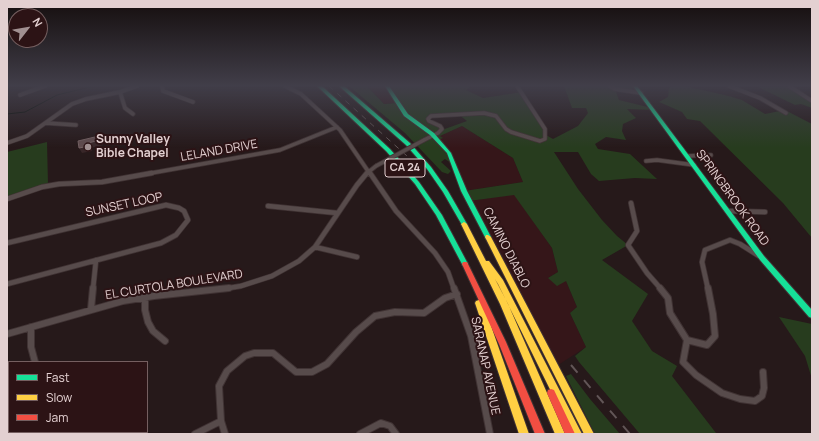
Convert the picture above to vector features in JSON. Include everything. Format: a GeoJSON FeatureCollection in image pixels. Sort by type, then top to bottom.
{"type":"FeatureCollection","features":[{"type":"Feature","properties":{"kind":"main road","name":"CA 24"},"geometry":{"type":"LineString","coordinates":[[342,107],[377,139],[410,174],[439,215],[468,268],[524,434]]}},
{"type":"Feature","properties":{"kind":"main road","name":"CA 24"},"geometry":{"type":"LineString","coordinates":[[366,107],[395,131],[422,159],[449,197],[504,304],[560,434]]}},
{"type":"Feature","properties":{"kind":"main road","name":"CAMINO DIABLO"},"geometry":{"type":"LineString","coordinates":[[400,107],[406,115],[433,135],[447,150],[452,158],[464,191],[589,434]]}},
{"type":"Feature","properties":{"kind":"main road","name":"SPRINGBROOK ROAD"},"geometry":{"type":"LineString","coordinates":[[651,107],[762,258],[812,315]]}},
{"type":"Feature","properties":{"kind":"main road"},"geometry":{"type":"LineString","coordinates":[[479,253],[501,282],[577,434]]}},
{"type":"Feature","properties":{"kind":"main road"},"geometry":{"type":"LineString","coordinates":[[468,268],[540,434]]}},
{"type":"Feature","properties":{"kind":"main road"},"geometry":{"type":"LineString","coordinates":[[504,304],[516,321],[570,434]]}},
{"type":"Feature","properties":{"kind":"street"},"geometry":{"type":"LineString","coordinates":[[7,142],[25,137],[68,107]]}},
{"type":"Feature","properties":{"kind":"street"},"geometry":{"type":"LineString","coordinates":[[125,107],[133,114]]}},
{"type":"Feature","properties":{"kind":"street","name":"SARANAP AVENUE"},"geometry":{"type":"LineString","coordinates":[[314,107],[337,127],[396,210],[435,253],[453,282],[471,336],[490,434]]}},
{"type":"Feature","properties":{"kind":"street"},"geometry":{"type":"LineString","coordinates":[[433,135],[442,129],[440,126],[429,121],[428,119],[432,116],[484,113],[496,116],[506,129],[511,132],[540,141],[546,137],[545,129],[531,107]]}},
{"type":"Feature","properties":{"kind":"street"},"geometry":{"type":"LineString","coordinates":[[775,107],[786,113]]}},
{"type":"Feature","properties":{"kind":"street"},"geometry":{"type":"LineString","coordinates":[[45,123],[76,125]]}},
{"type":"Feature","properties":{"kind":"street","name":"LELAND DRIVE"},"geometry":{"type":"LineString","coordinates":[[7,199],[42,187],[59,184],[102,182],[280,150],[337,127]]}},
{"type":"Feature","properties":{"kind":"street","name":"EL CURTOLA BOULEVARD"},"geometry":{"type":"LineString","coordinates":[[7,334],[91,309],[145,297],[219,290],[241,286],[272,276],[299,261],[315,247],[337,213],[368,171],[433,135]]}},
{"type":"Feature","properties":{"kind":"street"},"geometry":{"type":"LineString","coordinates":[[688,156],[711,156]]}},
{"type":"Feature","properties":{"kind":"street"},"geometry":{"type":"LineString","coordinates":[[646,161],[657,160],[694,165]]}},
{"type":"Feature","properties":{"kind":"street"},"geometry":{"type":"LineString","coordinates":[[631,203],[637,230],[628,245],[668,298],[670,313],[687,340],[683,362],[696,375],[722,393],[740,399],[755,401],[762,396],[764,388],[763,372]]}},
{"type":"Feature","properties":{"kind":"street","name":"SUNSET LOOP"},"geometry":{"type":"LineString","coordinates":[[7,243],[160,206],[174,206],[184,211],[188,220],[170,240],[7,284]]}},
{"type":"Feature","properties":{"kind":"street"},"geometry":{"type":"LineString","coordinates":[[268,206],[337,213]]}},
{"type":"Feature","properties":{"kind":"street"},"geometry":{"type":"LineString","coordinates":[[728,211],[766,212]]}},
{"type":"Feature","properties":{"kind":"street"},"geometry":{"type":"LineString","coordinates":[[687,340],[707,345],[715,336],[713,314],[702,262],[705,250],[730,240],[740,244],[762,258]]}},
{"type":"Feature","properties":{"kind":"street"},"geometry":{"type":"LineString","coordinates":[[315,247],[358,257]]}},
{"type":"Feature","properties":{"kind":"street"},"geometry":{"type":"LineString","coordinates":[[91,309],[96,260]]}},
{"type":"Feature","properties":{"kind":"street"},"geometry":{"type":"LineString","coordinates":[[225,434],[221,420],[219,386],[227,371],[245,356],[254,353],[273,353],[296,372],[312,372],[327,364],[356,332],[375,316],[395,312],[424,314],[445,298],[457,294]]}},
{"type":"Feature","properties":{"kind":"street"},"geometry":{"type":"LineString","coordinates":[[145,297],[145,310],[152,331],[165,341]]}},
{"type":"Feature","properties":{"kind":"street"},"geometry":{"type":"LineString","coordinates":[[31,327],[31,347],[35,361]]}},
{"type":"Feature","properties":{"kind":"street"},"geometry":{"type":"LineString","coordinates":[[195,434],[221,420]]}},
{"type":"Feature","properties":{"kind":"street"},"geometry":{"type":"LineString","coordinates":[[360,434],[381,423],[390,426],[396,434]]}},
{"type":"Feature","properties":{"kind":"shaded area"},"geometry":{"type":"Polygon","coordinates":[[[462,126],[513,158],[523,182],[464,191],[454,162],[438,140],[442,138],[439,136],[462,126]]]}},
{"type":"Feature","properties":{"kind":"shaded area"},"geometry":{"type":"Polygon","coordinates":[[[514,194],[552,248],[558,272],[548,278],[566,281],[577,307],[570,313],[586,347],[555,367],[469,201],[514,194]]]}},
{"type":"Feature","properties":{"kind":"green space"},"geometry":{"type":"Polygon","coordinates":[[[374,107],[531,107],[545,129],[546,135],[553,139],[578,126],[588,113],[586,108],[572,108],[571,107],[646,107],[652,108],[654,110],[627,109],[636,118],[623,124],[622,131],[626,140],[606,137],[595,144],[598,149],[630,154],[657,179],[635,178],[599,181],[591,174],[578,152],[554,152],[578,189],[602,220],[628,245],[602,260],[648,294],[632,321],[652,351],[677,366],[672,376],[718,434],[640,434],[579,362],[575,356],[586,347],[570,313],[577,307],[566,281],[557,286],[548,278],[558,272],[552,248],[514,195],[469,201],[464,191],[523,182],[513,158],[462,126],[440,136],[443,138],[438,140],[447,150],[455,166],[445,159],[441,162],[451,171],[448,174],[442,172],[405,133],[374,107]],[[458,114],[436,115],[428,119],[442,130],[467,121],[458,114]]]}},
{"type":"Feature","properties":{"kind":"green space"},"geometry":{"type":"Polygon","coordinates":[[[670,107],[753,107],[765,114],[785,110],[812,124],[812,238],[783,203],[700,121],[687,119],[682,112],[670,107]]]}},
{"type":"Feature","properties":{"kind":"green space"},"geometry":{"type":"Polygon","coordinates":[[[47,142],[48,184],[7,197],[7,152],[47,142]]]}},
{"type":"Feature","properties":{"kind":"green space"},"geometry":{"type":"Polygon","coordinates":[[[779,317],[812,324],[812,379],[805,356],[779,317]]]}},
{"type":"Feature","properties":{"kind":"green space"},"geometry":{"type":"Polygon","coordinates":[[[571,374],[620,434],[595,434],[566,376],[571,374]]]}},
{"type":"Feature","properties":{"kind":"building"},"geometry":{"type":"Polygon","coordinates":[[[99,136],[100,140],[88,143],[89,146],[79,148],[78,141],[99,136]]]}},
{"type":"Feature","properties":{"kind":"waterway"},"geometry":{"type":"LineString","coordinates":[[7,114],[25,112],[35,107]]}},
{"type":"Feature","properties":{"kind":"railway"},"geometry":{"type":"LineString","coordinates":[[352,107],[407,156]]}},
{"type":"Feature","properties":{"kind":"railway"},"geometry":{"type":"LineString","coordinates":[[571,365],[630,434]]}},
{"type":"Feature","properties":{"kind":"traffic: fast"},"geometry":{"type":"LineString","coordinates":[[341,107],[388,150],[417,183],[439,215],[465,264]]}},
{"type":"Feature","properties":{"kind":"traffic: fast"},"geometry":{"type":"LineString","coordinates":[[365,107],[408,144],[429,168],[446,192],[464,224]]}},
{"type":"Feature","properties":{"kind":"traffic: fast"},"geometry":{"type":"LineString","coordinates":[[400,107],[406,115],[432,134],[449,153],[464,191],[488,237]]}},
{"type":"Feature","properties":{"kind":"traffic: fast"},"geometry":{"type":"LineString","coordinates":[[650,107],[762,258],[812,315]]}},
{"type":"Feature","properties":{"kind":"traffic: slow"},"geometry":{"type":"LineString","coordinates":[[464,224],[504,304],[560,434]]}},
{"type":"Feature","properties":{"kind":"traffic: slow"},"geometry":{"type":"LineString","coordinates":[[488,237],[589,434]]}},
{"type":"Feature","properties":{"kind":"traffic: slow"},"geometry":{"type":"LineString","coordinates":[[487,263],[501,282],[577,434]]}},
{"type":"Feature","properties":{"kind":"traffic: slow"},"geometry":{"type":"LineString","coordinates":[[479,303],[524,434]]}},
{"type":"Feature","properties":{"kind":"traffic: jam"},"geometry":{"type":"LineString","coordinates":[[465,264],[503,344],[540,434]]}},
{"type":"Feature","properties":{"kind":"traffic: jam"},"geometry":{"type":"LineString","coordinates":[[551,393],[570,434]]}},
{"type":"Feature","properties":{"kind":"place","name":"Sunny Valley Bible Chapel"},"geometry":{"type":"Point","coordinates":[88,147]}}]}
